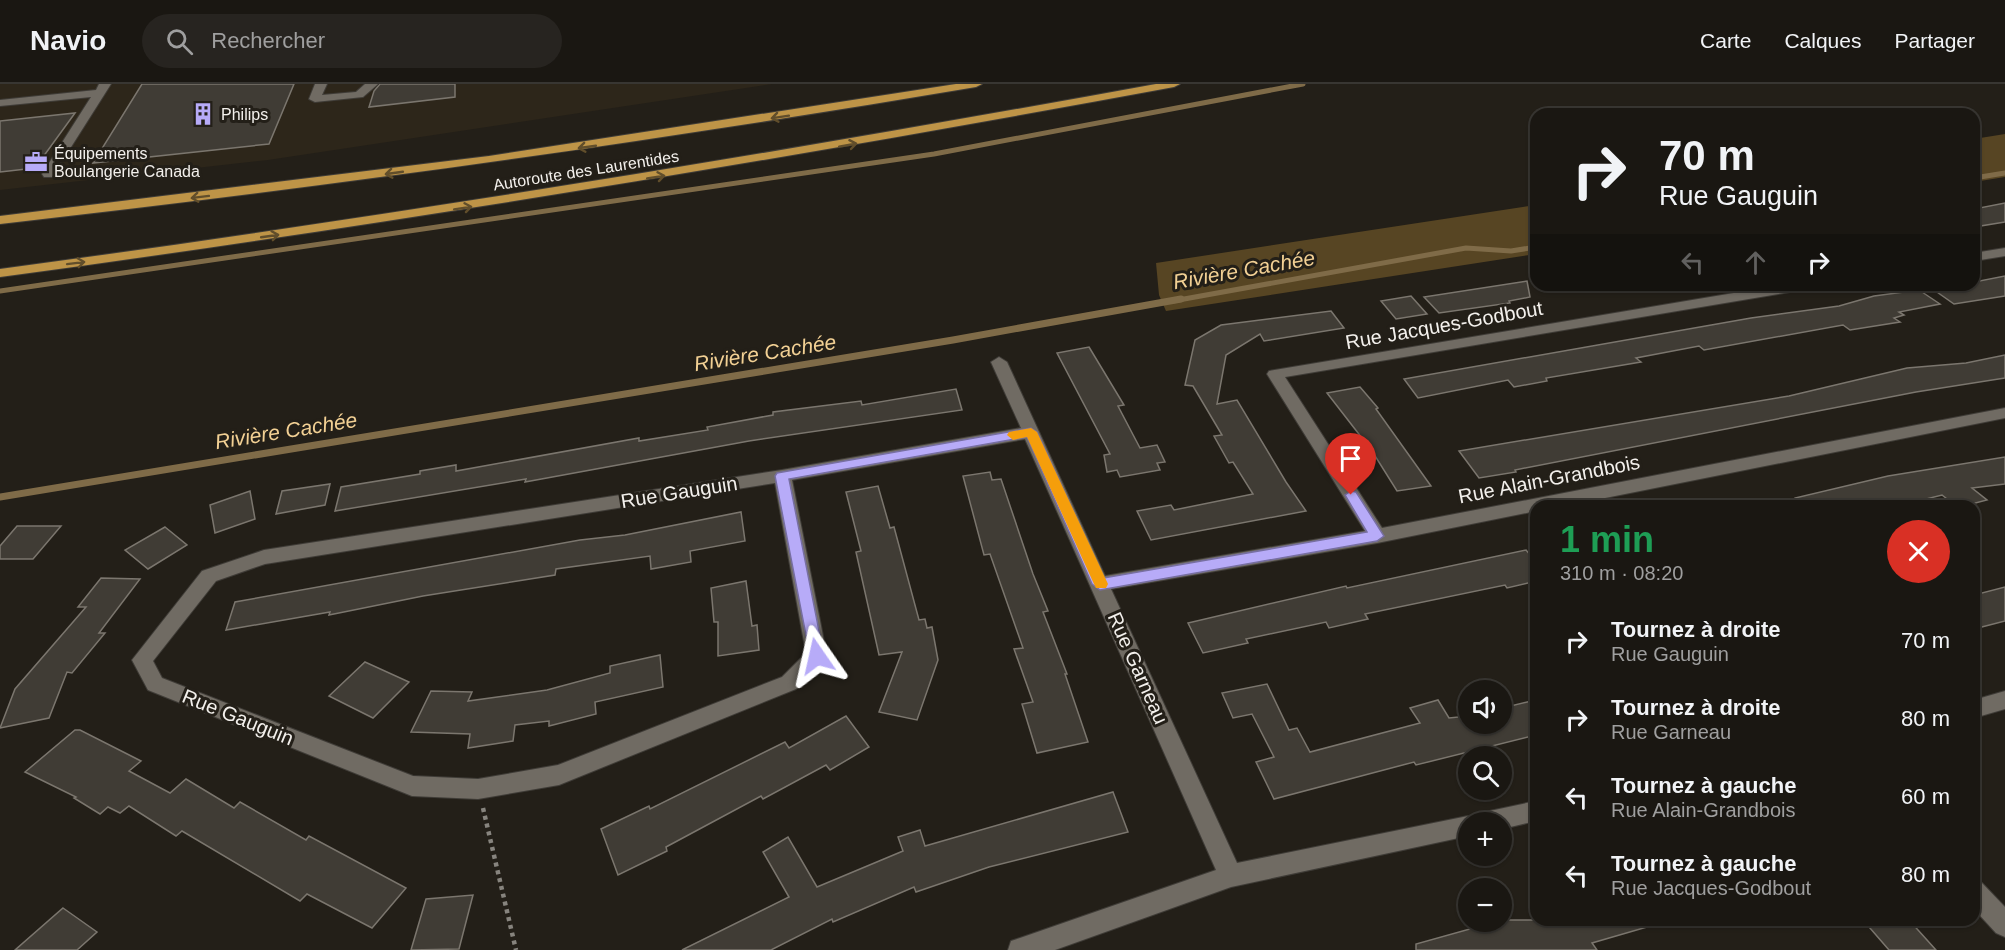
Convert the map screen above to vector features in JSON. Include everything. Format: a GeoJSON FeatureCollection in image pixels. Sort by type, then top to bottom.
{"type":"FeatureCollection","features":[{"type":"Feature","properties":{"kind":"highway","name":"Autoroute des Laurentides"},"geometry":{"type":"LineString","coordinates":[[0,220],[508,158],[735,124],[976,84]]}},
{"type":"Feature","properties":{"kind":"highway","name":"Autoroute des Laurentides"},"geometry":{"type":"LineString","coordinates":[[0,273],[388,219],[613,184],[879,139],[1174,84]]}},
{"type":"Feature","properties":{"kind":"street"},"geometry":{"type":"LineString","coordinates":[[321,84],[315,99],[359,95],[372,84]]}},
{"type":"Feature","properties":{"kind":"street"},"geometry":{"type":"LineString","coordinates":[[0,103],[102,88]]}},
{"type":"Feature","properties":{"kind":"street"},"geometry":{"type":"LineString","coordinates":[[48,174],[102,88]]}},
{"type":"Feature","properties":{"kind":"street"},"geometry":{"type":"LineString","coordinates":[[1980,256],[2005,252]]}},
{"type":"Feature","properties":{"kind":"street","name":"Rue Jacques-Godbout"},"geometry":{"type":"LineString","coordinates":[[1377,536],[1275,374],[1772,291]]}},
{"type":"Feature","properties":{"kind":"street","name":"Rue Garneau"},"geometry":{"type":"LineString","coordinates":[[999,362],[1231,876]]}},
{"type":"Feature","properties":{"kind":"street","name":"Rue Alain-Grandbois"},"geometry":{"type":"LineString","coordinates":[[1561,500],[2005,413]]}},
{"type":"Feature","properties":{"kind":"street","name":"Rue Gauguin"},"geometry":{"type":"LineString","coordinates":[[782,476],[817,656],[789,683],[559,775],[478,789],[412,786],[155,684],[142,660],[209,576],[264,557],[782,476],[1031,432]]}},
{"type":"Feature","properties":{"kind":"street","name":"Rue Alain-Grandbois"},"geometry":{"type":"LineString","coordinates":[[1100,584],[1377,536],[1530,506]]}},
{"type":"Feature","properties":{"kind":"street"},"geometry":{"type":"LineString","coordinates":[[1980,707],[2005,700]]}},
{"type":"Feature","properties":{"kind":"street"},"geometry":{"type":"LineString","coordinates":[[1512,816],[1530,812]]}},
{"type":"Feature","properties":{"kind":"street"},"geometry":{"type":"LineString","coordinates":[[1020,950],[1231,876],[1458,828]]}},
{"type":"Feature","properties":{"kind":"street"},"geometry":{"type":"LineString","coordinates":[[1980,898],[2005,925]]}},
{"type":"Feature","properties":{"kind":"path"},"geometry":{"type":"LineString","coordinates":[[478,789],[516,950]]}},
{"type":"Feature","properties":{"kind":"shaded area"},"geometry":{"type":"Polygon","coordinates":[[[0,84],[772,84],[268,160],[0,190],[0,84]]]}},
{"type":"Feature","properties":{"kind":"shaded area"},"geometry":{"type":"Polygon","coordinates":[[[2005,134],[2005,177],[1980,181],[1980,138],[2005,134]]]}},
{"type":"Feature","properties":{"kind":"shaded area"},"geometry":{"type":"Polygon","coordinates":[[[1530,206],[1530,255],[1166,311],[1159,295],[1156,263],[1530,206]]]}},
{"type":"Feature","properties":{"kind":"building","name":"Philips"},"geometry":{"type":"Polygon","coordinates":[[[142,84],[294,84],[269,144],[93,163],[142,84]]]}},
{"type":"Feature","properties":{"kind":"building"},"geometry":{"type":"Polygon","coordinates":[[[380,84],[455,84],[455,97],[369,107],[374,91],[380,84]]]}},
{"type":"Feature","properties":{"kind":"building"},"geometry":{"type":"Polygon","coordinates":[[[75,113],[35,168],[0,172],[0,121],[75,113]]]}},
{"type":"Feature","properties":{"kind":"building"},"geometry":{"type":"Polygon","coordinates":[[[2005,203],[2005,222],[1980,226],[1980,208],[2005,203]]]}},
{"type":"Feature","properties":{"kind":"building"},"geometry":{"type":"Polygon","coordinates":[[[2005,276],[2005,296],[1954,304],[1936,291],[1980,291],[1980,281],[2005,276]]]}},
{"type":"Feature","properties":{"kind":"building"},"geometry":{"type":"Polygon","coordinates":[[[1527,281],[1530,297],[1509,301],[1510,303],[1439,313],[1424,297],[1527,281]]]}},
{"type":"Feature","properties":{"kind":"building"},"geometry":{"type":"Polygon","coordinates":[[[1920,291],[1940,304],[1899,312],[1904,315],[1894,318],[1900,322],[1850,330],[1843,325],[1704,350],[1699,346],[1636,358],[1641,362],[1546,378],[1547,381],[1514,387],[1508,380],[1418,398],[1404,379],[1751,318],[1839,306],[1874,296],[1920,291]]]}},
{"type":"Feature","properties":{"kind":"building"},"geometry":{"type":"Polygon","coordinates":[[[1411,296],[1427,314],[1396,319],[1381,301],[1411,296]]]}},
{"type":"Feature","properties":{"kind":"building"},"geometry":{"type":"Polygon","coordinates":[[[1331,311],[1344,328],[1264,341],[1260,334],[1226,355],[1217,404],[1237,400],[1306,511],[1151,540],[1137,511],[1171,505],[1174,510],[1253,494],[1233,462],[1229,463],[1214,436],[1222,435],[1193,386],[1185,385],[1195,340],[1221,325],[1331,311]]]}},
{"type":"Feature","properties":{"kind":"building"},"geometry":{"type":"Polygon","coordinates":[[[1089,347],[1124,405],[1118,406],[1140,448],[1157,445],[1165,462],[1157,463],[1160,470],[1120,477],[1117,470],[1107,472],[1104,455],[1110,454],[1057,353],[1089,347]]]}},
{"type":"Feature","properties":{"kind":"building"},"geometry":{"type":"Polygon","coordinates":[[[2005,355],[2005,378],[1916,392],[1515,470],[1516,472],[1479,478],[1459,451],[1789,396],[1907,368],[1966,363],[2005,355]]]}},
{"type":"Feature","properties":{"kind":"building"},"geometry":{"type":"Polygon","coordinates":[[[1360,387],[1378,408],[1376,409],[1431,486],[1397,491],[1372,451],[1327,393],[1360,387]]]}},
{"type":"Feature","properties":{"kind":"building"},"geometry":{"type":"Polygon","coordinates":[[[956,389],[962,410],[749,441],[525,482],[526,479],[335,511],[341,487],[420,474],[420,471],[456,465],[456,471],[639,438],[639,441],[708,430],[707,427],[773,415],[773,412],[861,401],[862,405],[956,389]]]}},
{"type":"Feature","properties":{"kind":"building"},"geometry":{"type":"Polygon","coordinates":[[[2005,457],[2005,484],[1972,488],[1987,500],[1980,502],[1980,500],[1948,500],[1942,495],[1922,500],[1795,500],[1795,498],[1888,476],[2005,457]]]}},
{"type":"Feature","properties":{"kind":"building"},"geometry":{"type":"Polygon","coordinates":[[[990,472],[992,480],[1001,479],[1048,611],[1043,612],[1067,674],[1065,674],[1088,742],[1037,753],[1022,704],[1033,702],[1014,649],[1023,648],[990,554],[984,555],[963,476],[990,472]]]}},
{"type":"Feature","properties":{"kind":"building"},"geometry":{"type":"Polygon","coordinates":[[[330,484],[325,505],[276,514],[282,491],[330,484]]]}},
{"type":"Feature","properties":{"kind":"building"},"geometry":{"type":"Polygon","coordinates":[[[878,486],[890,528],[894,527],[919,620],[925,619],[927,628],[932,627],[938,660],[917,720],[879,712],[902,652],[879,655],[856,552],[861,551],[846,492],[878,486]]]}},
{"type":"Feature","properties":{"kind":"building"},"geometry":{"type":"Polygon","coordinates":[[[250,491],[255,519],[215,533],[210,505],[250,491]]]}},
{"type":"Feature","properties":{"kind":"building"},"geometry":{"type":"Polygon","coordinates":[[[741,512],[745,541],[690,551],[691,562],[651,569],[650,556],[556,569],[555,575],[423,596],[329,615],[330,612],[226,630],[235,602],[580,540],[625,535],[741,512]]]}},
{"type":"Feature","properties":{"kind":"building"},"geometry":{"type":"Polygon","coordinates":[[[17,526],[61,526],[33,559],[0,559],[0,546],[17,526]]]}},
{"type":"Feature","properties":{"kind":"building"},"geometry":{"type":"Polygon","coordinates":[[[165,527],[187,545],[148,569],[125,550],[165,527]]]}},
{"type":"Feature","properties":{"kind":"building"},"geometry":{"type":"Polygon","coordinates":[[[1526,550],[1530,555],[1530,582],[1507,588],[1505,585],[1365,614],[1368,619],[1329,628],[1326,622],[1246,639],[1248,643],[1203,653],[1188,623],[1346,586],[1347,588],[1526,550]]]}},
{"type":"Feature","properties":{"kind":"building"},"geometry":{"type":"Polygon","coordinates":[[[101,578],[140,579],[99,633],[105,633],[72,673],[67,672],[49,718],[0,728],[15,689],[86,607],[78,607],[101,578]]]}},
{"type":"Feature","properties":{"kind":"building"},"geometry":{"type":"Polygon","coordinates":[[[746,581],[752,626],[757,625],[759,650],[718,656],[718,622],[714,622],[711,588],[746,581]]]}},
{"type":"Feature","properties":{"kind":"building"},"geometry":{"type":"Polygon","coordinates":[[[2005,587],[2005,621],[1980,627],[1980,593],[2005,587]]]}},
{"type":"Feature","properties":{"kind":"building"},"geometry":{"type":"Polygon","coordinates":[[[660,655],[663,687],[595,702],[596,714],[549,726],[549,721],[515,725],[513,741],[468,748],[470,734],[411,732],[431,691],[472,692],[468,701],[547,690],[610,673],[610,666],[660,655]]]}},
{"type":"Feature","properties":{"kind":"building"},"geometry":{"type":"Polygon","coordinates":[[[365,662],[409,682],[373,718],[329,696],[365,662]]]}},
{"type":"Feature","properties":{"kind":"building"},"geometry":{"type":"Polygon","coordinates":[[[1267,684],[1289,730],[1297,728],[1310,752],[1420,723],[1410,708],[1438,700],[1449,718],[1458,717],[1458,734],[1512,734],[1512,706],[1530,701],[1530,736],[1492,746],[1458,746],[1458,754],[1416,765],[1414,762],[1274,799],[1256,762],[1274,757],[1252,714],[1233,718],[1222,693],[1267,684]]]}},
{"type":"Feature","properties":{"kind":"building"},"geometry":{"type":"Polygon","coordinates":[[[846,716],[869,747],[830,770],[826,765],[763,799],[761,796],[666,847],[667,851],[618,875],[601,829],[649,806],[650,809],[785,742],[789,748],[846,716]]]}},
{"type":"Feature","properties":{"kind":"building"},"geometry":{"type":"Polygon","coordinates":[[[75,730],[80,730],[141,761],[129,771],[170,793],[186,779],[234,808],[240,802],[306,840],[309,836],[406,888],[372,928],[307,894],[300,901],[182,831],[176,836],[129,806],[120,813],[108,807],[100,814],[74,798],[76,797],[25,772],[75,730]]]}},
{"type":"Feature","properties":{"kind":"building"},"geometry":{"type":"Polygon","coordinates":[[[1113,792],[1128,832],[989,867],[916,892],[914,887],[833,922],[832,919],[771,950],[682,950],[789,897],[763,852],[788,837],[817,887],[903,851],[898,837],[920,830],[925,846],[1113,792]]]}},
{"type":"Feature","properties":{"kind":"building"},"geometry":{"type":"Polygon","coordinates":[[[473,895],[459,949],[411,950],[426,899],[473,895]]]}},
{"type":"Feature","properties":{"kind":"building"},"geometry":{"type":"Polygon","coordinates":[[[63,908],[97,932],[77,950],[15,950],[63,908]]]}},
{"type":"Feature","properties":{"kind":"building"},"geometry":{"type":"Polygon","coordinates":[[[1512,920],[1530,920],[1530,926],[1651,926],[1592,943],[1597,950],[1416,950],[1416,944],[1459,932],[1512,932],[1512,920]]]}},
{"type":"Feature","properties":{"kind":"building"},"geometry":{"type":"Polygon","coordinates":[[[1868,926],[1914,926],[1936,950],[1889,950],[1868,926]]]}},
{"type":"Feature","properties":{"kind":"waterway"},"geometry":{"type":"LineString","coordinates":[[0,291],[934,154],[1303,84]]}},
{"type":"Feature","properties":{"kind":"waterway","name":"Rivière Cachée"},"geometry":{"type":"LineString","coordinates":[[1980,177],[2005,173]]}},
{"type":"Feature","properties":{"kind":"waterway","name":"Rivière Cachée"},"geometry":{"type":"LineString","coordinates":[[1173,301],[1466,248],[1511,251],[1530,248]]}},
{"type":"Feature","properties":{"kind":"waterway","name":"Rivière Cachée"},"geometry":{"type":"LineString","coordinates":[[0,497],[953,340],[1181,299]]}},
{"type":"Feature","properties":{"kind":"slow traffic"},"geometry":{"type":"LineString","coordinates":[[1013,435],[1031,432],[1101,584]]}},
{"type":"Feature","properties":{"kind":"place","name":"Philips"},"geometry":{"type":"Point","coordinates":[203,114]}},
{"type":"Feature","properties":{"kind":"place","name":"Équipements Boulangerie Canada"},"geometry":{"type":"Point","coordinates":[36,162]}},
{"type":"Feature","properties":{"kind":"route"},"geometry":{"type":"LineString","coordinates":[[817,656],[782,476],[1031,432],[1100,584],[1377,536],[1351,495]]}}]}
